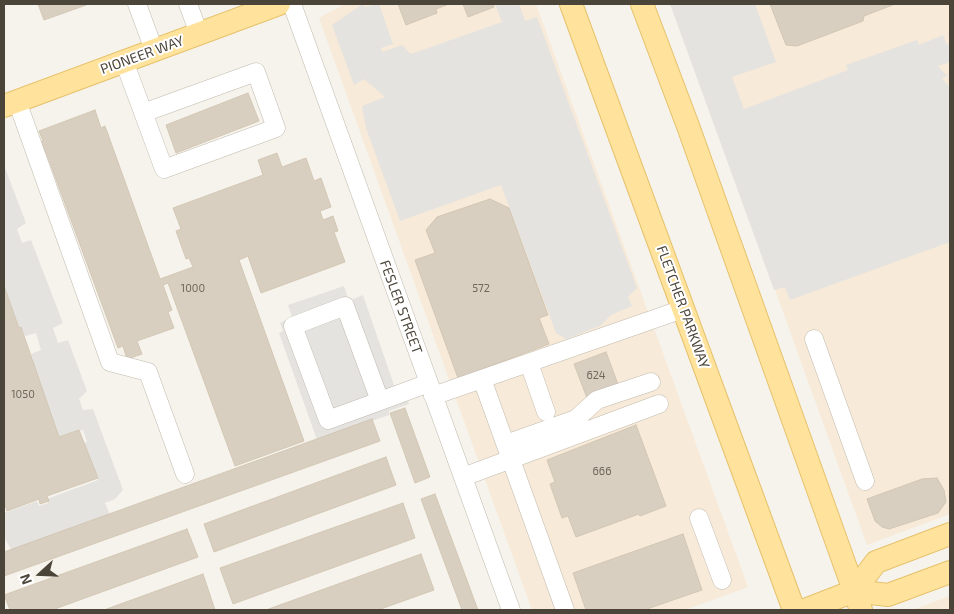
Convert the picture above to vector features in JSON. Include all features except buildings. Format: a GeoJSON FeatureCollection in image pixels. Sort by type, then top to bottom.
{"type":"FeatureCollection","features":[{"type":"Feature","properties":{"kind":"main road","name":"PIONEER WAY"},"geometry":{"type":"LineString","coordinates":[[10,103],[199,34],[242,10],[279,4]]}},
{"type":"Feature","properties":{"kind":"main road","name":"FLETCHER PARKWAY"},"geometry":{"type":"LineString","coordinates":[[571,4],[794,610]]}},
{"type":"Feature","properties":{"kind":"main road"},"geometry":{"type":"LineString","coordinates":[[642,4],[688,126],[857,600]]}},
{"type":"Feature","properties":{"kind":"main road"},"geometry":{"type":"LineString","coordinates":[[857,600],[876,562],[950,534]]}},
{"type":"Feature","properties":{"kind":"main road"},"geometry":{"type":"LineString","coordinates":[[805,610],[888,595],[950,572]]}},
{"type":"Feature","properties":{"kind":"street"},"geometry":{"type":"LineString","coordinates":[[137,4],[154,50]]}},
{"type":"Feature","properties":{"kind":"street"},"geometry":{"type":"LineString","coordinates":[[188,4],[199,34]]}},
{"type":"Feature","properties":{"kind":"street","name":"FESLER STREET"},"geometry":{"type":"LineString","coordinates":[[279,4],[431,390],[511,610]]}},
{"type":"Feature","properties":{"kind":"street"},"geometry":{"type":"LineString","coordinates":[[124,62],[143,114],[164,169],[276,128],[256,72],[143,114]]}},
{"type":"Feature","properties":{"kind":"street"},"geometry":{"type":"LineString","coordinates":[[10,103],[110,362],[148,372],[184,474]]}},
{"type":"Feature","properties":{"kind":"street"},"geometry":{"type":"LineString","coordinates":[[380,401],[345,306],[294,326],[328,420],[380,401],[482,379],[683,310]]}},
{"type":"Feature","properties":{"kind":"street"},"geometry":{"type":"LineString","coordinates":[[814,339],[865,481]]}},
{"type":"Feature","properties":{"kind":"street"},"geometry":{"type":"LineString","coordinates":[[529,363],[546,412]]}},
{"type":"Feature","properties":{"kind":"street"},"geometry":{"type":"LineString","coordinates":[[482,379],[565,610]]}},
{"type":"Feature","properties":{"kind":"street"},"geometry":{"type":"LineString","coordinates":[[463,476],[508,451],[576,419],[598,400],[651,382]]}},
{"type":"Feature","properties":{"kind":"street"},"geometry":{"type":"LineString","coordinates":[[508,451],[659,404]]}},
{"type":"Feature","properties":{"kind":"street"},"geometry":{"type":"LineString","coordinates":[[699,518],[722,580]]}},
{"type":"Feature","properties":{"kind":"shaded area"},"geometry":{"type":"Polygon","coordinates":[[[345,4],[536,4],[748,587],[685,610],[532,610],[319,18],[345,4]]]}},
{"type":"Feature","properties":{"kind":"shaded area"},"geometry":{"type":"Polygon","coordinates":[[[363,4],[365,7],[379,4],[393,44],[381,48],[382,52],[402,45],[411,54],[502,22],[495,4],[519,4],[525,21],[537,17],[637,288],[628,297],[632,306],[611,315],[600,326],[566,339],[556,333],[501,185],[400,221],[366,128],[362,106],[385,97],[364,79],[354,85],[332,25],[363,4]]]}},
{"type":"Feature","properties":{"kind":"shaded area"},"geometry":{"type":"Polygon","coordinates":[[[670,4],[755,4],[776,62],[732,77],[744,109],[848,70],[846,65],[917,40],[919,45],[943,35],[947,45],[950,43],[950,62],[938,66],[947,76],[942,78],[950,88],[950,242],[790,300],[785,287],[774,290],[670,4]]]}},
{"type":"Feature","properties":{"kind":"shaded area"},"geometry":{"type":"Polygon","coordinates":[[[672,4],[950,4],[950,514],[867,545],[672,4]]]}},
{"type":"Feature","properties":{"kind":"shaded area"},"geometry":{"type":"Polygon","coordinates":[[[4,165],[26,223],[17,229],[22,243],[31,240],[63,323],[53,328],[58,343],[68,340],[87,391],[79,399],[83,410],[93,409],[123,490],[115,499],[105,503],[110,515],[12,551],[4,537],[4,513],[37,501],[39,506],[48,503],[47,499],[98,480],[84,443],[87,442],[83,430],[59,437],[31,360],[33,359],[31,354],[41,350],[36,333],[25,336],[22,329],[20,330],[4,286],[4,165]]]}},
{"type":"Feature","properties":{"kind":"shaded area"},"geometry":{"type":"Polygon","coordinates":[[[344,286],[348,298],[353,299],[363,295],[395,388],[404,388],[409,404],[389,411],[389,415],[317,440],[279,333],[283,331],[280,323],[292,317],[288,305],[344,286]]]}},
{"type":"Feature","properties":{"kind":"shaded area"},"geometry":{"type":"Polygon","coordinates":[[[950,596],[950,610],[912,610],[950,596]]]}}]}
